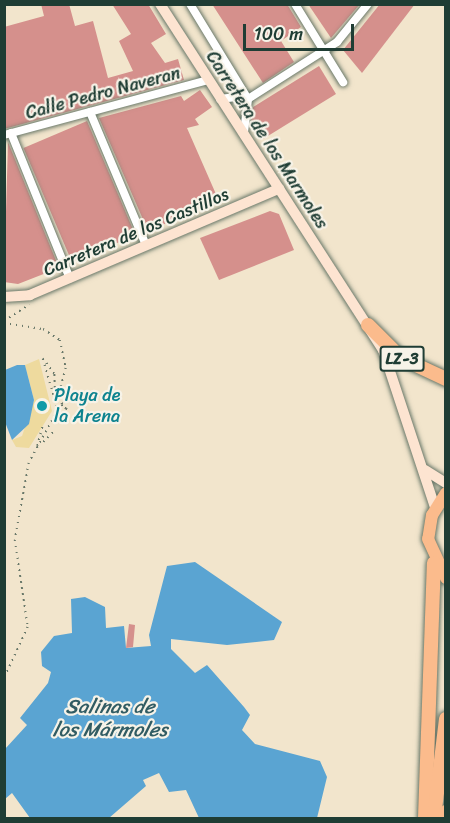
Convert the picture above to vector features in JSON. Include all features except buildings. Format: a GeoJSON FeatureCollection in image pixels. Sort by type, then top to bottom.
{"type":"FeatureCollection","features":[{"type":"Feature","properties":{"kind":"highway","name":"LZ-3"},"geometry":{"type":"LineString","coordinates":[[368,326],[401,358],[446,379]]}},
{"type":"Feature","properties":{"kind":"highway"},"geometry":{"type":"LineString","coordinates":[[425,819],[434,563]]}},
{"type":"Feature","properties":{"kind":"highway"},"geometry":{"type":"LineString","coordinates":[[434,819],[446,719]]}},
{"type":"Feature","properties":{"kind":"highway"},"geometry":{"type":"LineString","coordinates":[[445,819],[446,813]]}},
{"type":"Feature","properties":{"kind":"main road","name":"Carretera de los Marmoles"},"geometry":{"type":"LineString","coordinates":[[160,4],[368,326],[392,369],[418,460],[435,507]]}},
{"type":"Feature","properties":{"kind":"main road","name":"Carretera de los Castillos"},"geometry":{"type":"LineString","coordinates":[[4,297],[30,295],[279,189]]}},
{"type":"Feature","properties":{"kind":"main road"},"geometry":{"type":"LineString","coordinates":[[418,460],[428,474],[446,483]]}},
{"type":"Feature","properties":{"kind":"main road"},"geometry":{"type":"LineString","coordinates":[[446,493],[435,507],[428,539],[434,563],[446,578]]}},
{"type":"Feature","properties":{"kind":"street"},"geometry":{"type":"LineString","coordinates":[[190,4],[248,99],[245,136]]}},
{"type":"Feature","properties":{"kind":"street"},"geometry":{"type":"LineString","coordinates":[[295,4],[343,82]]}},
{"type":"Feature","properties":{"kind":"street"},"geometry":{"type":"LineString","coordinates":[[248,99],[324,52],[368,4]]}},
{"type":"Feature","properties":{"kind":"street","name":"Calle Pedro Naveran"},"geometry":{"type":"LineString","coordinates":[[8,134],[208,80]]}},
{"type":"Feature","properties":{"kind":"street"},"geometry":{"type":"LineString","coordinates":[[220,99],[236,97],[239,84]]}},
{"type":"Feature","properties":{"kind":"street"},"geometry":{"type":"LineString","coordinates":[[90,112],[146,245]]}},
{"type":"Feature","properties":{"kind":"street"},"geometry":{"type":"LineString","coordinates":[[8,134],[70,279]]}},
{"type":"Feature","properties":{"kind":"path"},"geometry":{"type":"LineString","coordinates":[[4,322],[34,302],[30,295]]}},
{"type":"Feature","properties":{"kind":"path"},"geometry":{"type":"LineString","coordinates":[[4,322],[43,329],[62,344],[66,368],[58,398],[67,410],[55,400],[54,374],[42,359],[58,410],[42,442]]}},
{"type":"Feature","properties":{"kind":"path"},"geometry":{"type":"LineString","coordinates":[[4,679],[28,627],[15,540],[29,463],[38,446],[42,427]]}},
{"type":"Feature","properties":{"kind":"path"},"geometry":{"type":"LineString","coordinates":[[38,446],[54,431]]}},
{"type":"Feature","properties":{"kind":"sand","name":"Playa de la Arena"},"geometry":{"type":"Polygon","coordinates":[[[39,359],[52,411],[29,448],[16,447],[12,440],[22,436],[34,400],[25,365],[39,359]]]}},
{"type":"Feature","properties":{"kind":"water"},"geometry":{"type":"Polygon","coordinates":[[[17,365],[25,365],[34,400],[29,424],[12,440],[5,422],[5,370],[17,365]]]}},
{"type":"Feature","properties":{"kind":"water","name":"Salinas de los Mármoles"},"geometry":{"type":"Polygon","coordinates":[[[195,562],[282,622],[274,640],[227,645],[171,639],[171,649],[195,673],[207,665],[250,715],[242,730],[255,744],[320,761],[327,777],[317,818],[199,818],[186,790],[169,792],[159,773],[143,780],[146,786],[109,818],[30,818],[12,793],[5,799],[5,749],[27,725],[20,718],[48,683],[51,672],[42,666],[41,652],[54,636],[72,633],[71,599],[85,597],[105,607],[106,628],[124,626],[126,648],[151,646],[149,635],[167,566],[195,562]]]}},
{"type":"Feature","properties":{"kind":"place","name":"Playa de la Arena"},"geometry":{"type":"Point","coordinates":[42,406]}}]}
